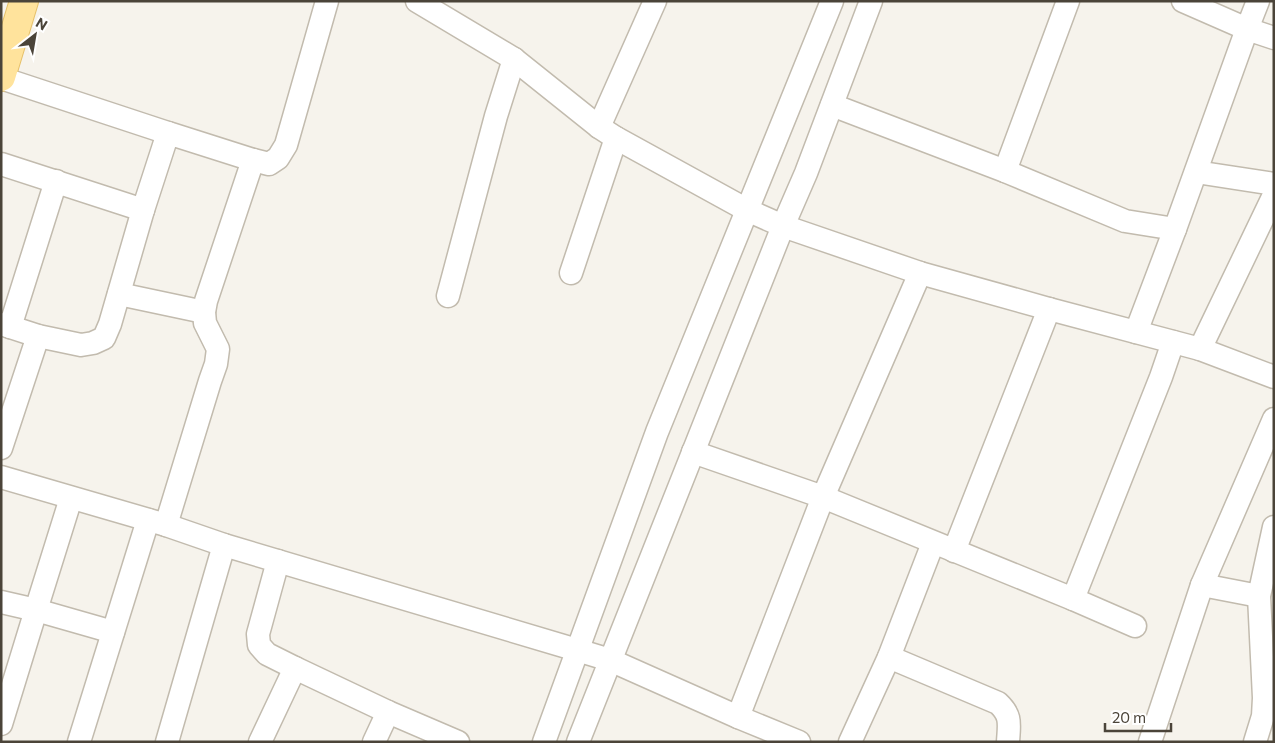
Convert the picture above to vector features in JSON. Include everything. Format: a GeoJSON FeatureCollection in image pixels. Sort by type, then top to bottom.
{"type":"FeatureCollection","features":[{"type":"Feature","properties":{"kind":"main road"},"geometry":{"type":"LineString","coordinates":[[1,77],[24,1]]}},
{"type":"Feature","properties":{"kind":"street"},"geometry":{"type":"LineString","coordinates":[[1,77],[168,133],[269,164],[278,158],[286,145],[327,1]]}},
{"type":"Feature","properties":{"kind":"street"},"geometry":{"type":"LineString","coordinates":[[417,1],[514,59],[607,132],[747,210],[783,226],[920,274],[1200,349],[1274,377]]}},
{"type":"Feature","properties":{"kind":"street"},"geometry":{"type":"LineString","coordinates":[[571,273],[607,132],[655,1]]}},
{"type":"Feature","properties":{"kind":"street"},"geometry":{"type":"LineString","coordinates":[[544,742],[657,432],[832,1]]}},
{"type":"Feature","properties":{"kind":"street"},"geometry":{"type":"LineString","coordinates":[[578,742],[806,172],[872,1]]}},
{"type":"Feature","properties":{"kind":"street"},"geometry":{"type":"LineString","coordinates":[[1005,171],[1068,1]]}},
{"type":"Feature","properties":{"kind":"street"},"geometry":{"type":"LineString","coordinates":[[1183,1],[1274,38]]}},
{"type":"Feature","properties":{"kind":"street"},"geometry":{"type":"LineString","coordinates":[[1136,332],[1258,1]]}},
{"type":"Feature","properties":{"kind":"street"},"geometry":{"type":"LineString","coordinates":[[448,296],[496,116],[514,59]]}},
{"type":"Feature","properties":{"kind":"street"},"geometry":{"type":"LineString","coordinates":[[832,105],[1005,171],[1125,221],[1175,229]]}},
{"type":"Feature","properties":{"kind":"street"},"geometry":{"type":"LineString","coordinates":[[56,181],[6,325],[38,336],[81,345],[93,343],[104,338],[110,324],[143,210],[168,133]]}},
{"type":"Feature","properties":{"kind":"street"},"geometry":{"type":"LineString","coordinates":[[79,742],[113,632],[157,522],[216,364],[218,349],[205,323],[204,312],[224,243],[252,160]]}},
{"type":"Feature","properties":{"kind":"street"},"geometry":{"type":"LineString","coordinates":[[1,164],[143,210]]}},
{"type":"Feature","properties":{"kind":"street"},"geometry":{"type":"LineString","coordinates":[[1196,172],[1274,184]]}},
{"type":"Feature","properties":{"kind":"street"},"geometry":{"type":"LineString","coordinates":[[1200,349],[1274,195]]}},
{"type":"Feature","properties":{"kind":"street"},"geometry":{"type":"LineString","coordinates":[[738,717],[823,497],[920,274]]}},
{"type":"Feature","properties":{"kind":"street"},"geometry":{"type":"LineString","coordinates":[[119,294],[204,312]]}},
{"type":"Feature","properties":{"kind":"street"},"geometry":{"type":"LineString","coordinates":[[850,742],[889,657],[944,547],[1049,310]]}},
{"type":"Feature","properties":{"kind":"street"},"geometry":{"type":"LineString","coordinates":[[1,448],[38,336]]}},
{"type":"Feature","properties":{"kind":"street"},"geometry":{"type":"LineString","coordinates":[[1072,600],[1173,342]]}},
{"type":"Feature","properties":{"kind":"street"},"geometry":{"type":"LineString","coordinates":[[1150,742],[1202,585],[1274,419]]}},
{"type":"Feature","properties":{"kind":"street"},"geometry":{"type":"LineString","coordinates":[[693,452],[823,497],[1135,626]]}},
{"type":"Feature","properties":{"kind":"street"},"geometry":{"type":"LineString","coordinates":[[1,477],[157,522],[224,545],[610,660],[799,742]]}},
{"type":"Feature","properties":{"kind":"street"},"geometry":{"type":"LineString","coordinates":[[1,724],[71,498]]}},
{"type":"Feature","properties":{"kind":"street"},"geometry":{"type":"LineString","coordinates":[[1255,742],[1263,716],[1264,698],[1259,596],[1274,527]]}},
{"type":"Feature","properties":{"kind":"street"},"geometry":{"type":"LineString","coordinates":[[167,742],[224,545]]}},
{"type":"Feature","properties":{"kind":"street"},"geometry":{"type":"LineString","coordinates":[[278,561],[258,634],[259,644],[268,654],[388,712],[458,742]]}},
{"type":"Feature","properties":{"kind":"street"},"geometry":{"type":"LineString","coordinates":[[1202,585],[1259,596]]}},
{"type":"Feature","properties":{"kind":"street"},"geometry":{"type":"LineString","coordinates":[[1,602],[113,632]]}},
{"type":"Feature","properties":{"kind":"street"},"geometry":{"type":"LineString","coordinates":[[889,657],[998,704],[1006,710],[1010,721],[1008,742]]}},
{"type":"Feature","properties":{"kind":"street"},"geometry":{"type":"LineString","coordinates":[[260,742],[295,668]]}},
{"type":"Feature","properties":{"kind":"street"},"geometry":{"type":"LineString","coordinates":[[374,742],[388,712]]}}]}
